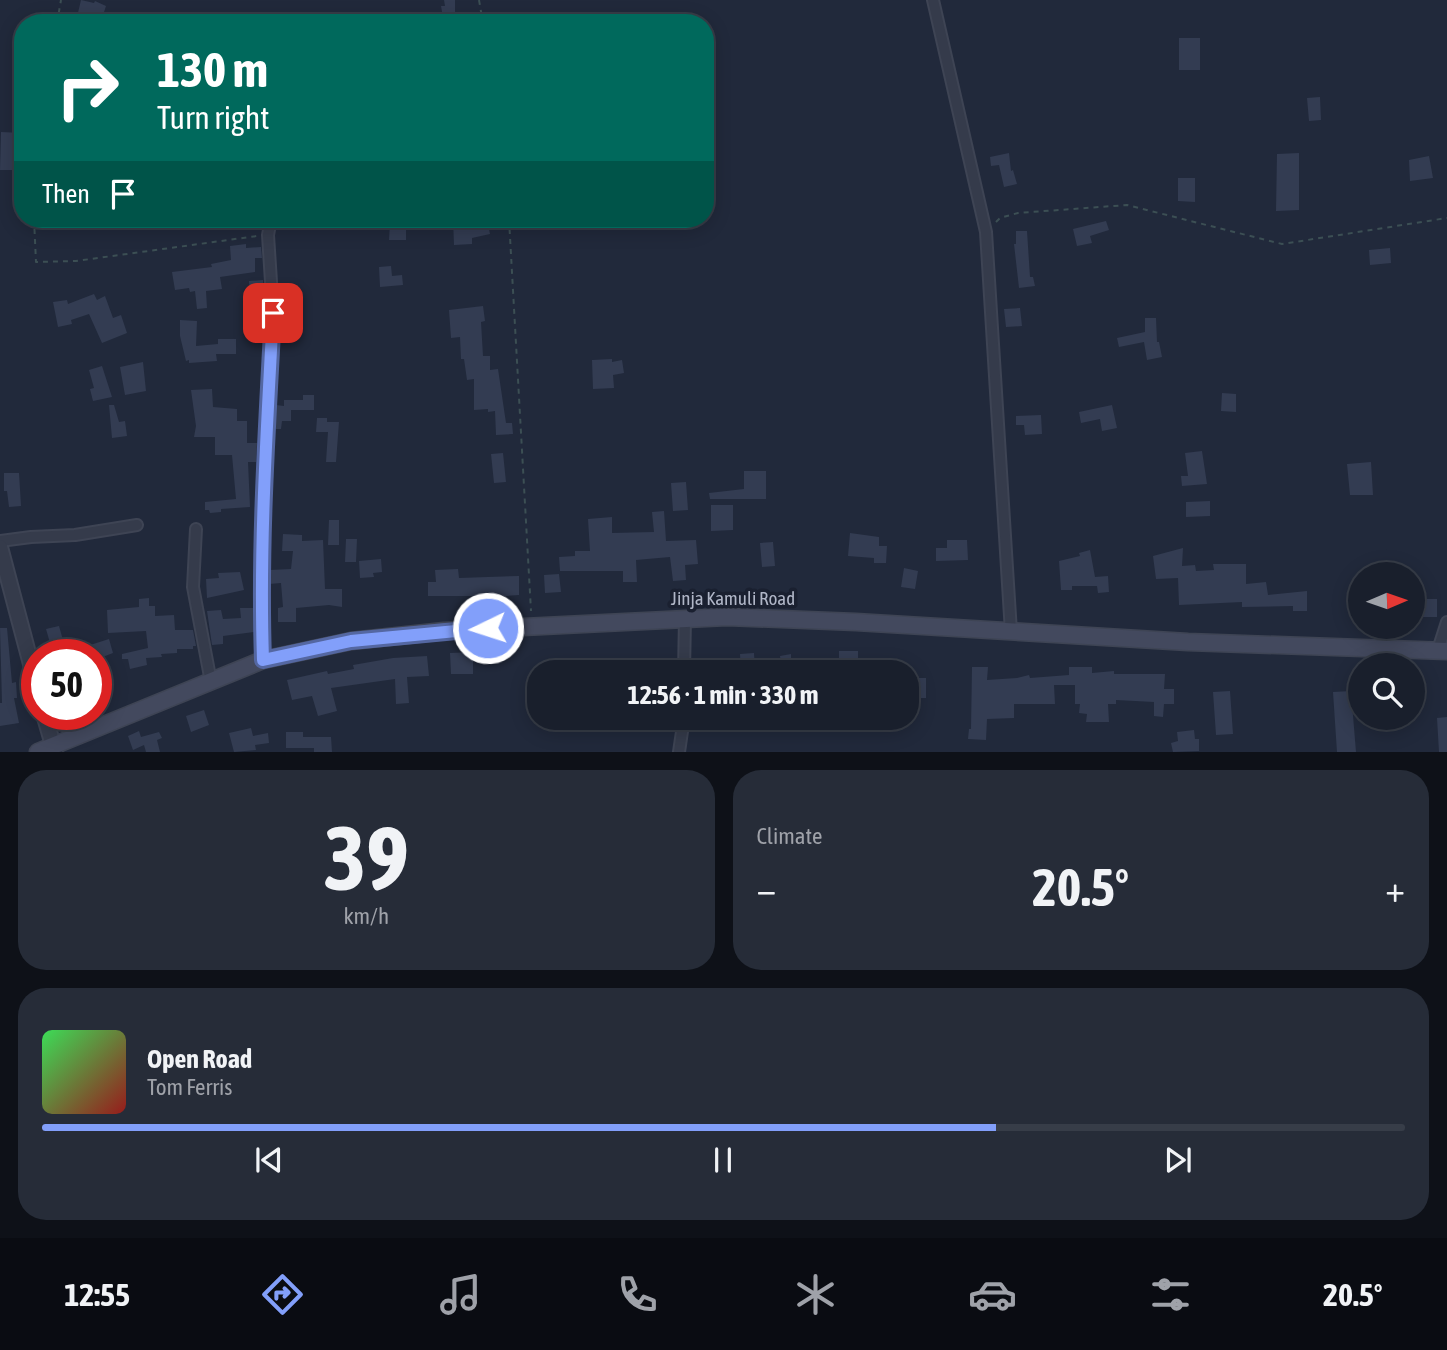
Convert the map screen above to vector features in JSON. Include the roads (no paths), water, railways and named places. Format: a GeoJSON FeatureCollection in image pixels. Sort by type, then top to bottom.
{"type":"FeatureCollection","features":[{"type":"Feature","properties":{"kind":"main road","name":"Jinja Kamuli Road"},"geometry":{"type":"LineString","coordinates":[[48,749],[263,660],[351,641],[444,631],[727,617],[843,621],[1188,642],[1443,651]]}},
{"type":"Feature","properties":{"kind":"street"},"geometry":{"type":"LineString","coordinates":[[933,0],[986,232],[1010,632]]}},
{"type":"Feature","properties":{"kind":"street"},"geometry":{"type":"LineString","coordinates":[[263,660],[263,511],[273,313],[269,228]]}},
{"type":"Feature","properties":{"kind":"street"},"geometry":{"type":"LineString","coordinates":[[0,541],[75,535],[137,526]]}},
{"type":"Feature","properties":{"kind":"street"},"geometry":{"type":"LineString","coordinates":[[196,529],[193,587],[211,682]]}},
{"type":"Feature","properties":{"kind":"street"},"geometry":{"type":"LineString","coordinates":[[0,547],[24,639]]}},
{"type":"Feature","properties":{"kind":"street"},"geometry":{"type":"LineString","coordinates":[[684,660],[685,618]]}},
{"type":"Feature","properties":{"kind":"street"},"geometry":{"type":"LineString","coordinates":[[1443,651],[1447,622]]}},
{"type":"Feature","properties":{"kind":"street"},"geometry":{"type":"LineString","coordinates":[[46,730],[48,749]]}},
{"type":"Feature","properties":{"kind":"street"},"geometry":{"type":"LineString","coordinates":[[679,751],[682,730]]}}]}
